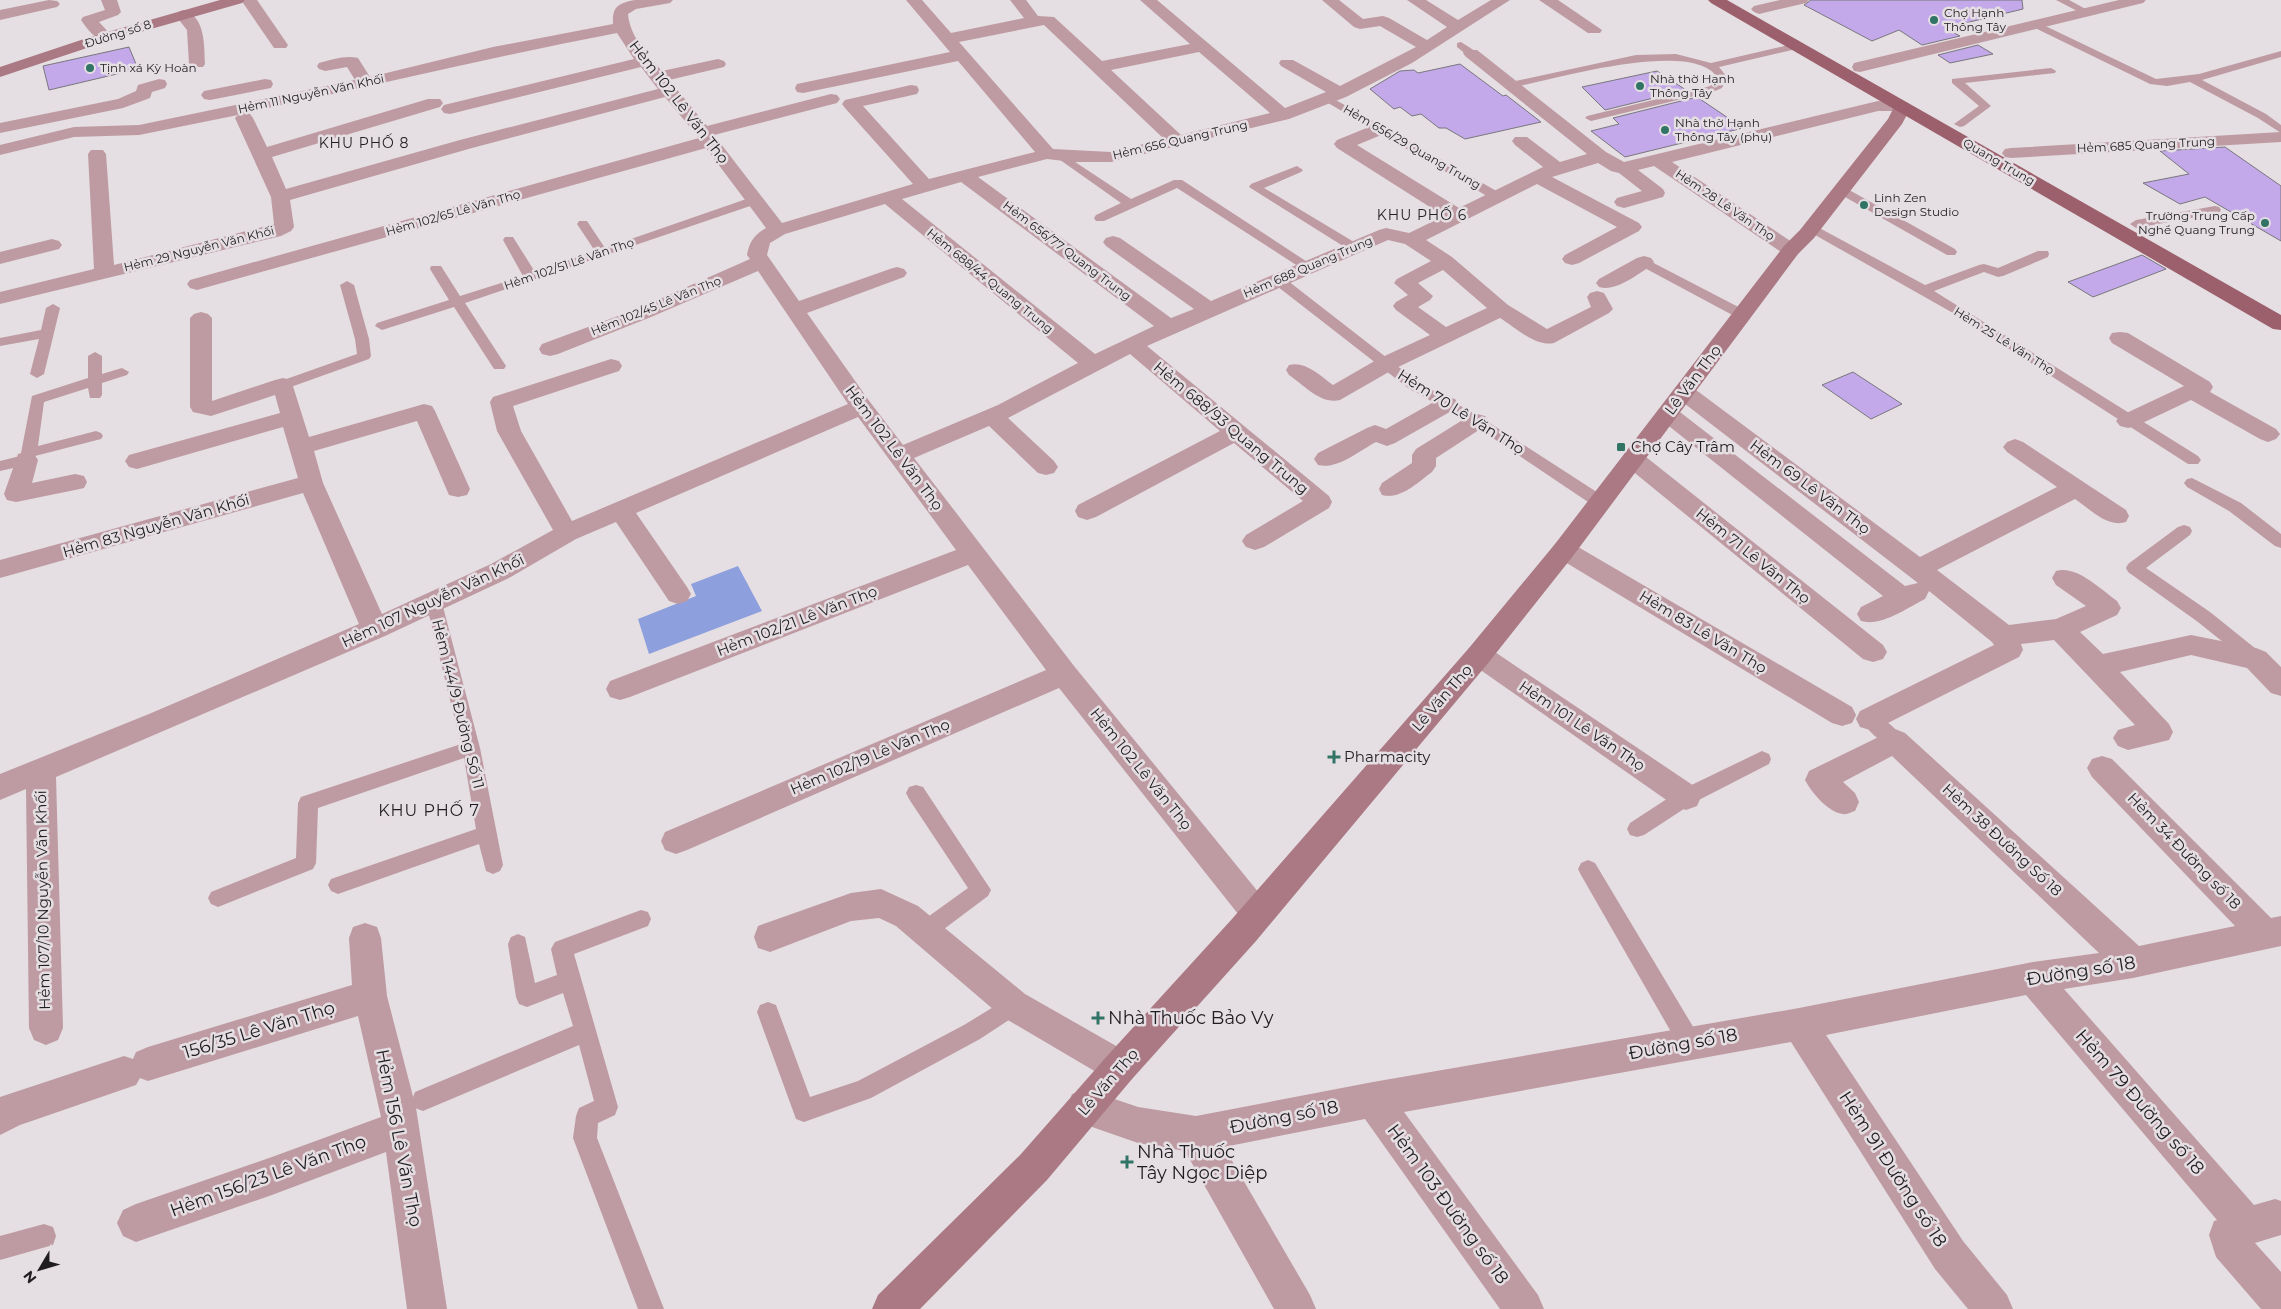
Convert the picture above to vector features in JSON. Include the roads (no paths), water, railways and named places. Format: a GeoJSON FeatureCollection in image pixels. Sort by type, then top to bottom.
{"type":"FeatureCollection","features":[{"type":"Feature","properties":{"kind":"main road","name":"Đường số 8"},"geometry":{"type":"LineString","coordinates":[[0,72],[185,9],[237,0]]}},
{"type":"Feature","properties":{"kind":"main road","name":"Quang Trung"},"geometry":{"type":"LineString","coordinates":[[1716,0],[1797,46],[1907,102],[2281,324]]}},
{"type":"Feature","properties":{"kind":"main road","name":"Quang Trung"},"geometry":{"type":"LineString","coordinates":[[1743,0],[1860,68],[1907,102],[1960,124],[2281,306]]}},
{"type":"Feature","properties":{"kind":"main road","name":"Lê Văn Thọ"},"geometry":{"type":"LineString","coordinates":[[892,1309],[1034,1167],[1120,1067],[1258,914],[1479,655],[1564,550],[1791,250],[1812,228],[1896,120],[1907,102]]}},
{"type":"Feature","properties":{"kind":"street"},"geometry":{"type":"LineString","coordinates":[[105,37],[89,20],[113,12],[109,0]]}},
{"type":"Feature","properties":{"kind":"street"},"geometry":{"type":"LineString","coordinates":[[249,0],[280,45]]}},
{"type":"Feature","properties":{"kind":"street","name":"Hẻm 102 Lê Văn Thọ"},"geometry":{"type":"LineString","coordinates":[[665,0],[631,3],[620,12],[621,26],[658,77],[778,230]]}},
{"type":"Feature","properties":{"kind":"street"},"geometry":{"type":"LineString","coordinates":[[914,0],[961,56],[1054,155]]}},
{"type":"Feature","properties":{"kind":"street"},"geometry":{"type":"LineString","coordinates":[[1018,0],[1034,21]]}},
{"type":"Feature","properties":{"kind":"street"},"geometry":{"type":"LineString","coordinates":[[1148,0],[1283,115]]}},
{"type":"Feature","properties":{"kind":"street"},"geometry":{"type":"LineString","coordinates":[[1330,0],[1360,24],[1383,21],[1427,48]]}},
{"type":"Feature","properties":{"kind":"street"},"geometry":{"type":"LineString","coordinates":[[1415,0],[1453,30],[1466,49],[1600,156],[1617,167],[1624,168],[1658,161],[1878,106],[1907,102]]}},
{"type":"Feature","properties":{"kind":"street","name":"Hẻm 656 Quang Trung"},"geometry":{"type":"LineString","coordinates":[[778,230],[964,175],[1054,155],[1112,157],[1283,115],[1334,96],[1427,48],[1502,0]]}},
{"type":"Feature","properties":{"kind":"street"},"geometry":{"type":"LineString","coordinates":[[1546,0],[1594,30]]}},
{"type":"Feature","properties":{"kind":"street"},"geometry":{"type":"LineString","coordinates":[[1760,9],[1800,0]]}},
{"type":"Feature","properties":{"kind":"street"},"geometry":{"type":"LineString","coordinates":[[1860,68],[2138,0]]}},
{"type":"Feature","properties":{"kind":"street"},"geometry":{"type":"LineString","coordinates":[[0,15],[52,4]]}},
{"type":"Feature","properties":{"kind":"street"},"geometry":{"type":"LineString","coordinates":[[185,9],[195,30],[197,64]]}},
{"type":"Feature","properties":{"kind":"street"},"geometry":{"type":"LineString","coordinates":[[948,39],[1034,21],[1048,20],[1177,141]]}},
{"type":"Feature","properties":{"kind":"street","name":"Hẻm 11 Nguyễn Văn Khối"},"geometry":{"type":"LineString","coordinates":[[0,150],[74,132],[139,130],[243,113],[365,83],[407,89],[523,53],[564,45],[621,26]]}},
{"type":"Feature","properties":{"kind":"street"},"geometry":{"type":"LineString","coordinates":[[1099,68],[1202,46]]}},
{"type":"Feature","properties":{"kind":"street"},"geometry":{"type":"LineString","coordinates":[[803,88],[961,56]]}},
{"type":"Feature","properties":{"kind":"street"},"geometry":{"type":"LineString","coordinates":[[325,66],[352,61],[365,83]]}},
{"type":"Feature","properties":{"kind":"street"},"geometry":{"type":"LineString","coordinates":[[262,154],[442,106],[658,77],[718,64]]}},
{"type":"Feature","properties":{"kind":"street"},"geometry":{"type":"LineString","coordinates":[[1287,64],[1334,96]]}},
{"type":"Feature","properties":{"kind":"street"},"geometry":{"type":"LineString","coordinates":[[280,197],[466,144],[658,77]]}},
{"type":"Feature","properties":{"kind":"street"},"geometry":{"type":"LineString","coordinates":[[210,95],[277,82]]}},
{"type":"Feature","properties":{"kind":"street"},"geometry":{"type":"LineString","coordinates":[[0,128],[123,103],[144,94],[144,89],[148,86],[159,84]]}},
{"type":"Feature","properties":{"kind":"street"},"geometry":{"type":"LineString","coordinates":[[242,89],[243,113]]}},
{"type":"Feature","properties":{"kind":"street"},"geometry":{"type":"LineString","coordinates":[[911,90],[852,104],[925,186]]}},
{"type":"Feature","properties":{"kind":"street","name":"Hẻm 102/65 Lê Văn Thọ"},"geometry":{"type":"LineString","coordinates":[[197,284],[831,99]]}},
{"type":"Feature","properties":{"kind":"street","name":"Hẻm 29 Nguyễn Văn Khối"},"geometry":{"type":"LineString","coordinates":[[0,298],[274,232],[284,227],[280,197],[243,113]]}},
{"type":"Feature","properties":{"kind":"street"},"geometry":{"type":"LineString","coordinates":[[1380,129],[1343,144],[1458,216]]}},
{"type":"Feature","properties":{"kind":"street","name":"Hẻm 685 Quang Trung"},"geometry":{"type":"LineString","coordinates":[[2011,153],[2281,136]]}},
{"type":"Feature","properties":{"kind":"street"},"geometry":{"type":"LineString","coordinates":[[1521,141],[1557,169]]}},
{"type":"Feature","properties":{"kind":"street"},"geometry":{"type":"LineString","coordinates":[[97,154],[104,273]]}},
{"type":"Feature","properties":{"kind":"street"},"geometry":{"type":"LineString","coordinates":[[1411,239],[1537,176],[1600,156]]}},
{"type":"Feature","properties":{"kind":"street","name":"Hẻm 28 Lê Văn Thọ"},"geometry":{"type":"LineString","coordinates":[[1658,161],[1791,250]]}},
{"type":"Feature","properties":{"kind":"street"},"geometry":{"type":"LineString","coordinates":[[1624,168],[1656,193],[1624,202]]}},
{"type":"Feature","properties":{"kind":"street","name":"Hẻm 656/77 Quang Trung"},"geometry":{"type":"LineString","coordinates":[[964,175],[1169,327]]}},
{"type":"Feature","properties":{"kind":"street"},"geometry":{"type":"LineString","coordinates":[[1537,176],[1632,227],[1572,259]]}},
{"type":"Feature","properties":{"kind":"street","name":"Hẻm 688/44 Quang Trung"},"geometry":{"type":"LineString","coordinates":[[888,198],[1093,364]]}},
{"type":"Feature","properties":{"kind":"street"},"geometry":{"type":"LineString","coordinates":[[761,262],[757,255],[759,243],[765,235],[778,230]]}},
{"type":"Feature","properties":{"kind":"street","name":"Hẻm 688 Quang Trung"},"geometry":{"type":"LineString","coordinates":[[900,455],[992,416],[1169,327],[1386,234],[1411,239]]}},
{"type":"Feature","properties":{"kind":"street"},"geometry":{"type":"LineString","coordinates":[[1411,239],[1445,261],[1501,309],[1546,338],[1602,309],[1601,290],[1644,262],[1607,242]]}},
{"type":"Feature","properties":{"kind":"street"},"geometry":{"type":"LineString","coordinates":[[1113,242],[1209,310]]}},
{"type":"Feature","properties":{"kind":"street"},"geometry":{"type":"LineString","coordinates":[[0,258],[52,245]]}},
{"type":"Feature","properties":{"kind":"street"},"geometry":{"type":"LineString","coordinates":[[1445,261],[1404,282],[1423,296],[1403,306],[1445,336]]}},
{"type":"Feature","properties":{"kind":"street","name":"Hẻm 102 Lê Văn Thọ"},"geometry":{"type":"LineString","coordinates":[[761,262],[862,407],[1064,674],[1258,914]]}},
{"type":"Feature","properties":{"kind":"street","name":"Hẻm 102/45 Lê Văn Thọ"},"geometry":{"type":"LineString","coordinates":[[550,349],[644,313],[761,262]]}},
{"type":"Feature","properties":{"kind":"street"},"geometry":{"type":"LineString","coordinates":[[795,310],[897,273]]}},
{"type":"Feature","properties":{"kind":"street"},"geometry":{"type":"LineString","coordinates":[[1297,370],[1332,395],[1386,364],[1501,309]]}},
{"type":"Feature","properties":{"kind":"street"},"geometry":{"type":"LineString","coordinates":[[201,318],[201,407],[211,409],[283,385],[311,483],[375,629]]}},
{"type":"Feature","properties":{"kind":"street"},"geometry":{"type":"LineString","coordinates":[[2120,338],[2202,387],[2128,421]]}},
{"type":"Feature","properties":{"kind":"street","name":"Hẻm 688/93 Quang Trung"},"geometry":{"type":"LineString","coordinates":[[1132,345],[1320,502],[1255,541]]}},
{"type":"Feature","properties":{"kind":"street"},"geometry":{"type":"LineString","coordinates":[[567,533],[509,431],[501,402],[610,366]]}},
{"type":"Feature","properties":{"kind":"street"},"geometry":{"type":"LineString","coordinates":[[2192,391],[2268,434]]}},
{"type":"Feature","properties":{"kind":"street","name":"Hẻm 69 Lê Văn Thọ"},"geometry":{"type":"LineString","coordinates":[[1684,392],[2004,636]]}},
{"type":"Feature","properties":{"kind":"street"},"geometry":{"type":"LineString","coordinates":[[1326,459],[1375,433],[1387,438],[1447,404]]}},
{"type":"Feature","properties":{"kind":"street","name":"Hẻm 107 Nguyễn Văn Khối"},"geometry":{"type":"LineString","coordinates":[[0,787],[375,629],[500,571],[567,533],[862,407]]}},
{"type":"Feature","properties":{"kind":"street"},"geometry":{"type":"LineString","coordinates":[[301,447],[424,411],[458,489]]}},
{"type":"Feature","properties":{"kind":"street","name":"Hẻm 69 Lê Văn Thọ"},"geometry":{"type":"LineString","coordinates":[[1668,414],[1902,598]]}},
{"type":"Feature","properties":{"kind":"street"},"geometry":{"type":"LineString","coordinates":[[992,416],[1046,467]]}},
{"type":"Feature","properties":{"kind":"street"},"geometry":{"type":"LineString","coordinates":[[138,461],[292,417]]}},
{"type":"Feature","properties":{"kind":"street"},"geometry":{"type":"LineString","coordinates":[[1391,489],[1424,466],[1424,455],[1477,421]]}},
{"type":"Feature","properties":{"kind":"street"},"geometry":{"type":"LineString","coordinates":[[1087,511],[1236,432]]}},
{"type":"Feature","properties":{"kind":"street"},"geometry":{"type":"LineString","coordinates":[[2015,447],[2117,516]]}},
{"type":"Feature","properties":{"kind":"street"},"geometry":{"type":"LineString","coordinates":[[28,456],[16,494],[75,482]]}},
{"type":"Feature","properties":{"kind":"street","name":"Hẻm 71 Lê Văn Thọ"},"geometry":{"type":"LineString","coordinates":[[1633,459],[1873,652]]}},
{"type":"Feature","properties":{"kind":"street","name":"Hẻm 83 Nguyễn Văn Khối"},"geometry":{"type":"LineString","coordinates":[[0,569],[311,483]]}},
{"type":"Feature","properties":{"kind":"street"},"geometry":{"type":"LineString","coordinates":[[1870,614],[1902,598],[1927,576],[2076,488]]}},
{"type":"Feature","properties":{"kind":"street"},"geometry":{"type":"LineString","coordinates":[[620,510],[678,594]]}},
{"type":"Feature","properties":{"kind":"street","name":"Hẻm 83 Lê Văn Thọ"},"geometry":{"type":"LineString","coordinates":[[1564,550],[1842,715]]}},
{"type":"Feature","properties":{"kind":"street","name":"Hẻm 102/21 Lê Văn Thọ"},"geometry":{"type":"LineString","coordinates":[[620,690],[973,553]]}},
{"type":"Feature","properties":{"kind":"street"},"geometry":{"type":"LineString","coordinates":[[1870,719],[2009,650],[2004,636],[2060,630],[2108,608],[2065,578]]}},
{"type":"Feature","properties":{"kind":"street"},"geometry":{"type":"LineString","coordinates":[[2060,630],[2098,666],[2159,732],[2128,738]]}},
{"type":"Feature","properties":{"kind":"street"},"geometry":{"type":"LineString","coordinates":[[2098,666],[2191,645],[2272,671]]}},
{"type":"Feature","properties":{"kind":"street","name":"Hẻm 101 Lê Văn Thọ"},"geometry":{"type":"LineString","coordinates":[[1479,655],[1686,797]]}},
{"type":"Feature","properties":{"kind":"street","name":"Hẻm 102/19 Lê Văn Thọ"},"geometry":{"type":"LineString","coordinates":[[676,841],[1064,674]]}},
{"type":"Feature","properties":{"kind":"street"},"geometry":{"type":"LineString","coordinates":[[1844,802],[1820,780],[1895,741]]}},
{"type":"Feature","properties":{"kind":"street","name":"Hẻm 38 Đường Số 18"},"geometry":{"type":"LineString","coordinates":[[1895,741],[2133,963]]}},
{"type":"Feature","properties":{"kind":"street","name":"Hẻm 34 Đường số 18"},"geometry":{"type":"LineString","coordinates":[[2102,768],[2273,933]]}},
{"type":"Feature","properties":{"kind":"street","name":"Hẻm 107/10 Nguyễn Văn Khối"},"geometry":{"type":"LineString","coordinates":[[40,771],[46,1028]]}},
{"type":"Feature","properties":{"kind":"street"},"geometry":{"type":"LineString","coordinates":[[770,937],[851,907],[881,903],[907,916],[1013,1005],[1120,1067]]}},
{"type":"Feature","properties":{"kind":"street","name":"Đường số 18"},"geometry":{"type":"LineString","coordinates":[[1086,1107],[1138,1125],[1196,1134],[1373,1100],[1799,1024],[2033,978],[2133,963],[2273,933]]}},
{"type":"Feature","properties":{"kind":"street","name":"Hẻm 156 Lê Văn Thọ"},"geometry":{"type":"LineString","coordinates":[[365,938],[370,996],[398,1108],[412,1193],[427,1309]]}},
{"type":"Feature","properties":{"kind":"street","name":"Hẻm 79 Đường số 18"},"geometry":{"type":"LineString","coordinates":[[2033,978],[2261,1222],[2228,1235],[2230,1243],[2281,1302]]}},
{"type":"Feature","properties":{"kind":"street","name":"156/35 Lê Văn Thọ"},"geometry":{"type":"LineString","coordinates":[[0,1117],[11,1110],[136,1068],[370,996]]}},
{"type":"Feature","properties":{"kind":"street","name":"Hẻm 91 Đường số 18"},"geometry":{"type":"LineString","coordinates":[[1799,1024],[1949,1255],[1993,1309]]}},
{"type":"Feature","properties":{"kind":"street","name":"Hẻm 103 Đường số 18"},"geometry":{"type":"LineString","coordinates":[[1373,1100],[1524,1309]]}},
{"type":"Feature","properties":{"kind":"street","name":"Hẻm 156/23 Lê Văn Thọ"},"geometry":{"type":"LineString","coordinates":[[136,1223],[272,1176],[400,1128]]}},
{"type":"Feature","properties":{"kind":"street"},"geometry":{"type":"LineString","coordinates":[[1196,1134],[1296,1309]]}},
{"type":"Feature","properties":{"kind":"lane"},"geometry":{"type":"LineString","coordinates":[[2061,0],[2088,13]]}},
{"type":"Feature","properties":{"kind":"lane"},"geometry":{"type":"LineString","coordinates":[[2037,25],[2154,82],[2165,83],[2192,79],[2281,54]]}},
{"type":"Feature","properties":{"kind":"lane"},"geometry":{"type":"LineString","coordinates":[[1711,66],[1797,46]]}},
{"type":"Feature","properties":{"kind":"lane"},"geometry":{"type":"LineString","coordinates":[[1511,85],[1650,56],[1689,58],[1711,66],[1722,77],[1718,86],[1711,89],[1591,118]]}},
{"type":"Feature","properties":{"kind":"lane"},"geometry":{"type":"LineString","coordinates":[[1960,124],[1986,106],[1956,81],[2051,71]]}},
{"type":"Feature","properties":{"kind":"lane"},"geometry":{"type":"LineString","coordinates":[[2192,79],[2262,116],[2281,130]]}},
{"type":"Feature","properties":{"kind":"lane","name":"Hẻm 656/29 Quang Trung"},"geometry":{"type":"LineString","coordinates":[[1334,96],[1380,129],[1496,196]]}},
{"type":"Feature","properties":{"kind":"lane"},"geometry":{"type":"LineString","coordinates":[[1054,155],[1130,204]]}},
{"type":"Feature","properties":{"kind":"lane"},"geometry":{"type":"LineString","coordinates":[[1296,170],[1255,188],[1355,248]]}},
{"type":"Feature","properties":{"kind":"lane"},"geometry":{"type":"LineString","coordinates":[[1100,218],[1178,183],[1309,267]]}},
{"type":"Feature","properties":{"kind":"lane"},"geometry":{"type":"LineString","coordinates":[[1842,190],[1951,252]]}},
{"type":"Feature","properties":{"kind":"lane","name":"Hẻm 102/51 Lê Văn Thọ"},"geometry":{"type":"LineString","coordinates":[[382,326],[530,278],[755,200]]}},
{"type":"Feature","properties":{"kind":"lane"},"geometry":{"type":"LineString","coordinates":[[2136,224],[2215,210]]}},
{"type":"Feature","properties":{"kind":"lane"},"geometry":{"type":"LineString","coordinates":[[583,224],[602,253]]}},
{"type":"Feature","properties":{"kind":"lane","name":"Hẻm 25 Lê Văn Thọ"},"geometry":{"type":"LineString","coordinates":[[1812,228],[1924,290],[2086,392],[2128,421],[2193,460]]}},
{"type":"Feature","properties":{"kind":"lane"},"geometry":{"type":"LineString","coordinates":[[509,240],[528,271],[530,278]]}},
{"type":"Feature","properties":{"kind":"lane"},"geometry":{"type":"LineString","coordinates":[[1924,290],[1984,268],[1998,273],[2043,254]]}},
{"type":"Feature","properties":{"kind":"lane"},"geometry":{"type":"LineString","coordinates":[[1644,262],[1743,315]]}},
{"type":"Feature","properties":{"kind":"lane"},"geometry":{"type":"LineString","coordinates":[[436,269],[499,366]]}},
{"type":"Feature","properties":{"kind":"lane","name":"Hẻm 70 Lê Văn Thọ"},"geometry":{"type":"LineString","coordinates":[[1278,280],[1413,385],[1477,421],[1600,502]]}},
{"type":"Feature","properties":{"kind":"lane"},"geometry":{"type":"LineString","coordinates":[[283,385],[364,356],[362,339],[347,285]]}},
{"type":"Feature","properties":{"kind":"lane"},"geometry":{"type":"LineString","coordinates":[[37,374],[53,308]]}},
{"type":"Feature","properties":{"kind":"lane"},"geometry":{"type":"LineString","coordinates":[[0,342],[48,332]]}},
{"type":"Feature","properties":{"kind":"lane"},"geometry":{"type":"LineString","coordinates":[[95,356],[95,387]]}},
{"type":"Feature","properties":{"kind":"lane"},"geometry":{"type":"LineString","coordinates":[[28,456],[37,399],[95,387],[122,372]]}},
{"type":"Feature","properties":{"kind":"lane"},"geometry":{"type":"LineString","coordinates":[[0,466],[96,436]]}},
{"type":"Feature","properties":{"kind":"lane"},"geometry":{"type":"LineString","coordinates":[[2192,483],[2235,507],[2281,542]]}},
{"type":"Feature","properties":{"kind":"lane"},"geometry":{"type":"LineString","coordinates":[[2184,531],[2134,568],[2204,617],[2272,671]]}},
{"type":"Feature","properties":{"kind":"lane","name":"Hẻm 144/9 Đường Số 11"},"geometry":{"type":"LineString","coordinates":[[434,602],[471,748],[493,865]]}},
{"type":"Feature","properties":{"kind":"lane","name":"Hẻm 38 Đường Số 18"},"geometry":{"type":"LineString","coordinates":[[1870,719],[1895,741]]}},
{"type":"Feature","properties":{"kind":"lane"},"geometry":{"type":"LineString","coordinates":[[218,898],[306,863],[308,803],[471,748]]}},
{"type":"Feature","properties":{"kind":"lane"},"geometry":{"type":"LineString","coordinates":[[1637,829],[1686,797],[1762,759]]}},
{"type":"Feature","properties":{"kind":"lane"},"geometry":{"type":"LineString","coordinates":[[916,793],[982,890],[926,931]]}},
{"type":"Feature","properties":{"kind":"lane"},"geometry":{"type":"LineString","coordinates":[[338,885],[488,833]]}},
{"type":"Feature","properties":{"kind":"lane"},"geometry":{"type":"LineString","coordinates":[[1588,870],[1690,1043]]}},
{"type":"Feature","properties":{"kind":"lane"},"geometry":{"type":"LineString","coordinates":[[641,918],[562,949],[569,980],[586,1031],[606,1107],[587,1116],[585,1138],[651,1309]]}},
{"type":"Feature","properties":{"kind":"lane"},"geometry":{"type":"LineString","coordinates":[[518,944],[527,997],[569,980]]}},
{"type":"Feature","properties":{"kind":"lane"},"geometry":{"type":"LineString","coordinates":[[768,1012],[804,1111],[862,1090],[972,1032],[1013,1005]]}},
{"type":"Feature","properties":{"kind":"lane"},"geometry":{"type":"LineString","coordinates":[[423,1100],[586,1031]]}},
{"type":"Feature","properties":{"kind":"lane"},"geometry":{"type":"LineString","coordinates":[[0,1248],[44,1236]]}},
{"type":"Feature","properties":{"kind":"water"},"geometry":{"type":"Polygon","coordinates":[[[738,566],[762,611],[649,654],[638,619],[696,596],[691,584],[738,566]]]}},
{"type":"Feature","properties":{"kind":"place","name":"Chợ Hạnh Thông Tây"},"geometry":{"type":"Point","coordinates":[1934,20]}},
{"type":"Feature","properties":{"kind":"place","name":"Tịnh xá Kỳ Hoàn"},"geometry":{"type":"Point","coordinates":[90,68]}},
{"type":"Feature","properties":{"kind":"place","name":"Nhà thờ Hạnh Thông Tây"},"geometry":{"type":"Point","coordinates":[1640,86]}},
{"type":"Feature","properties":{"kind":"place","name":"Nhà thờ Hạnh Thông Tây (phụ)"},"geometry":{"type":"Point","coordinates":[1665,130]}},
{"type":"Feature","properties":{"kind":"place","name":"Linh Zen Design Studio"},"geometry":{"type":"Point","coordinates":[1864,205]}},
{"type":"Feature","properties":{"kind":"place","name":"Trường Trung Cấp Nghề Quang Trung"},"geometry":{"type":"Point","coordinates":[2265,223]}},
{"type":"Feature","properties":{"kind":"place","name":"Chợ Cây Trâm"},"geometry":{"type":"Point","coordinates":[1621,447]}},
{"type":"Feature","properties":{"kind":"place","name":"Pharmacity"},"geometry":{"type":"Point","coordinates":[1334,757]}},
{"type":"Feature","properties":{"kind":"place","name":"Nhà Thuốc Bảo Vy"},"geometry":{"type":"Point","coordinates":[1098,1018]}},
{"type":"Feature","properties":{"kind":"place","name":"Nhà Thuốc Tây Ngọc Diệp"},"geometry":{"type":"Point","coordinates":[1127,1162]}},
{"type":"Feature","properties":{"kind":"district","name":"KHU PHỐ 8"},"geometry":{"type":"Point","coordinates":[364,143]}},
{"type":"Feature","properties":{"kind":"district","name":"KHU PHỐ 6"},"geometry":{"type":"Point","coordinates":[1422,215]}},
{"type":"Feature","properties":{"kind":"district","name":"KHU PHỐ 7"},"geometry":{"type":"Point","coordinates":[429,810]}}]}
